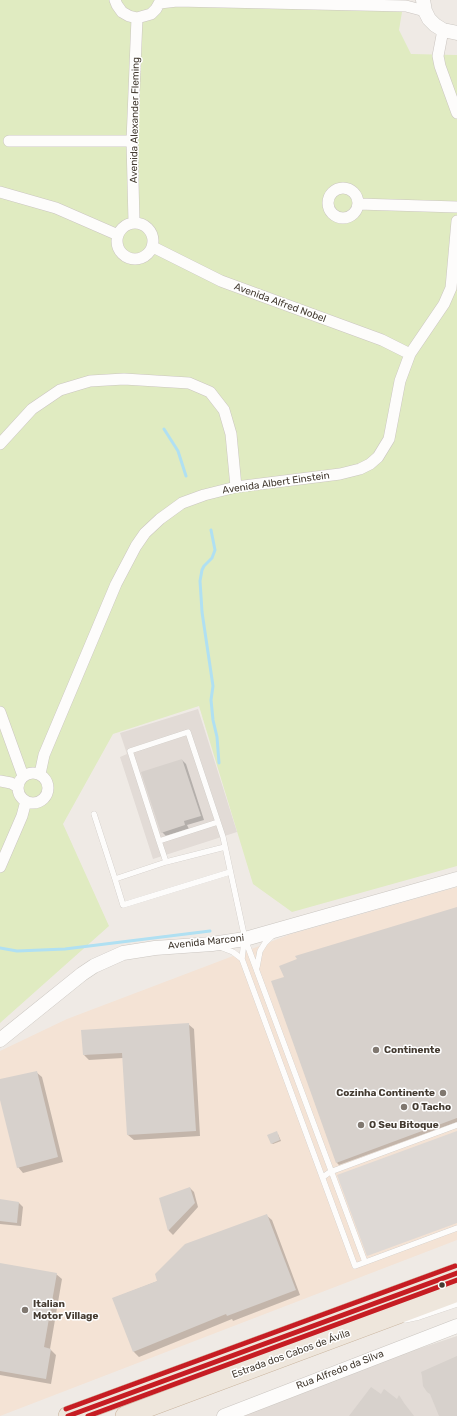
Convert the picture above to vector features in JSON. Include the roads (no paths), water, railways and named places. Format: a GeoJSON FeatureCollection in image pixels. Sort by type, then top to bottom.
{"type":"FeatureCollection","features":[{"type":"Feature","properties":{"kind":"highway","name":"Estrada dos Cabos de Ávila"},"geometry":{"type":"LineString","coordinates":[[68,1416],[457,1273]]}},
{"type":"Feature","properties":{"kind":"highway","name":"Estrada dos Cabos de Ávila"},"geometry":{"type":"LineString","coordinates":[[125,1416],[457,1292]]}},
{"type":"Feature","properties":{"kind":"street"},"geometry":{"type":"LineString","coordinates":[[115,0],[122,12],[137,18],[151,14],[161,2],[177,1],[406,6],[424,5],[432,22],[443,30],[457,34]]}},
{"type":"Feature","properties":{"kind":"street","name":"Avenida Alexander Fleming"},"geometry":{"type":"LineString","coordinates":[[134,222],[132,141],[137,18]]}},
{"type":"Feature","properties":{"kind":"street"},"geometry":{"type":"LineString","coordinates":[[443,30],[438,56],[440,66],[457,113]]}},
{"type":"Feature","properties":{"kind":"street"},"geometry":{"type":"LineString","coordinates":[[9,141],[132,141]]}},
{"type":"Feature","properties":{"kind":"street"},"geometry":{"type":"LineString","coordinates":[[0,192],[56,208],[118,235]]}},
{"type":"Feature","properties":{"kind":"street"},"geometry":{"type":"LineString","coordinates":[[358,204],[457,207]]}},
{"type":"Feature","properties":{"kind":"street","name":"Avenida Albert Einstein"},"geometry":{"type":"LineString","coordinates":[[40,774],[44,755],[101,619],[120,576],[136,546],[145,533],[160,519],[182,503],[204,495],[236,487],[340,474],[360,469],[370,464],[378,457],[389,439],[400,381],[410,354],[449,295],[453,278],[457,221]]}},
{"type":"Feature","properties":{"kind":"street"},"geometry":{"type":"LineString","coordinates":[[134,222],[146,225],[150,229],[154,241],[153,247],[146,256],[135,259],[130,258],[120,251],[117,240],[118,235],[124,226],[134,222]]}},
{"type":"Feature","properties":{"kind":"street","name":"Avenida Alfred Nobel"},"geometry":{"type":"LineString","coordinates":[[153,247],[221,281],[382,340],[410,354]]}},
{"type":"Feature","properties":{"kind":"street"},"geometry":{"type":"LineString","coordinates":[[0,444],[32,409],[60,390],[90,381],[124,380],[189,383],[210,392],[224,410],[231,434],[236,487]]}},
{"type":"Feature","properties":{"kind":"street"},"geometry":{"type":"LineString","coordinates":[[0,712],[23,776]]}},
{"type":"Feature","properties":{"kind":"street"},"geometry":{"type":"LineString","coordinates":[[31,773],[40,774],[46,781],[48,790],[46,794],[40,801],[35,803],[26,801],[20,795],[18,787],[20,779],[31,773]]}},
{"type":"Feature","properties":{"kind":"street"},"geometry":{"type":"LineString","coordinates":[[0,780],[18,787]]}},
{"type":"Feature","properties":{"kind":"street"},"geometry":{"type":"LineString","coordinates":[[0,867],[22,816],[26,801]]}},
{"type":"Feature","properties":{"kind":"street","name":"Avenida Marconi"},"geometry":{"type":"LineString","coordinates":[[0,1040],[82,974],[94,966],[124,953],[144,949],[212,944],[245,939],[457,879]]}},
{"type":"Feature","properties":{"kind":"street","name":"Rua Alfredo da Silva"},"geometry":{"type":"LineString","coordinates":[[224,1416],[457,1326]]}},
{"type":"Feature","properties":{"kind":"lane"},"geometry":{"type":"LineString","coordinates":[[166,862],[130,751],[188,732],[225,847],[245,939],[364,1262]]}},
{"type":"Feature","properties":{"kind":"lane"},"geometry":{"type":"LineString","coordinates":[[94,814],[123,905],[230,872]]}},
{"type":"Feature","properties":{"kind":"lane"},"geometry":{"type":"LineString","coordinates":[[159,841],[218,822]]}},
{"type":"Feature","properties":{"kind":"lane"},"geometry":{"type":"LineString","coordinates":[[115,879],[166,862],[225,847]]}},
{"type":"Feature","properties":{"kind":"lane"},"geometry":{"type":"LineString","coordinates":[[256,969],[259,954],[263,945],[281,929]]}},
{"type":"Feature","properties":{"kind":"lane"},"geometry":{"type":"LineString","coordinates":[[245,939],[242,959],[355,1266],[457,1228]]}},
{"type":"Feature","properties":{"kind":"lane"},"geometry":{"type":"LineString","coordinates":[[212,944],[233,952],[242,959]]}},
{"type":"Feature","properties":{"kind":"lane"},"geometry":{"type":"LineString","coordinates":[[323,1177],[330,1172],[457,1125]]}},
{"type":"Feature","properties":{"kind":"lane"},"geometry":{"type":"LineString","coordinates":[[397,1322],[419,1317],[457,1304]]}},
{"type":"Feature","properties":{"kind":"lane"},"geometry":{"type":"LineString","coordinates":[[347,1333],[390,1324]]}},
{"type":"Feature","properties":{"kind":"waterway"},"geometry":{"type":"LineString","coordinates":[[164,429],[178,451],[186,476]]}},
{"type":"Feature","properties":{"kind":"waterway"},"geometry":{"type":"LineString","coordinates":[[211,530],[215,550],[212,558],[202,570],[200,581],[202,612],[213,686],[211,700],[213,720],[217,737],[219,763]]}},
{"type":"Feature","properties":{"kind":"waterway"},"geometry":{"type":"LineString","coordinates":[[0,948],[17,951],[65,949],[210,931]]}},
{"type":"Feature","properties":{"kind":"place","name":"Continente"},"geometry":{"type":"Point","coordinates":[376,1050]}},
{"type":"Feature","properties":{"kind":"place","name":"Cozinha Continente"},"geometry":{"type":"Point","coordinates":[443,1093]}},
{"type":"Feature","properties":{"kind":"place","name":"O Tacho"},"geometry":{"type":"Point","coordinates":[404,1107]}},
{"type":"Feature","properties":{"kind":"place","name":"O Seu Bitoque"},"geometry":{"type":"Point","coordinates":[361,1125]}},
{"type":"Feature","properties":{"kind":"place","name":"Italian Motor Village"},"geometry":{"type":"Point","coordinates":[25,1310]}}]}
